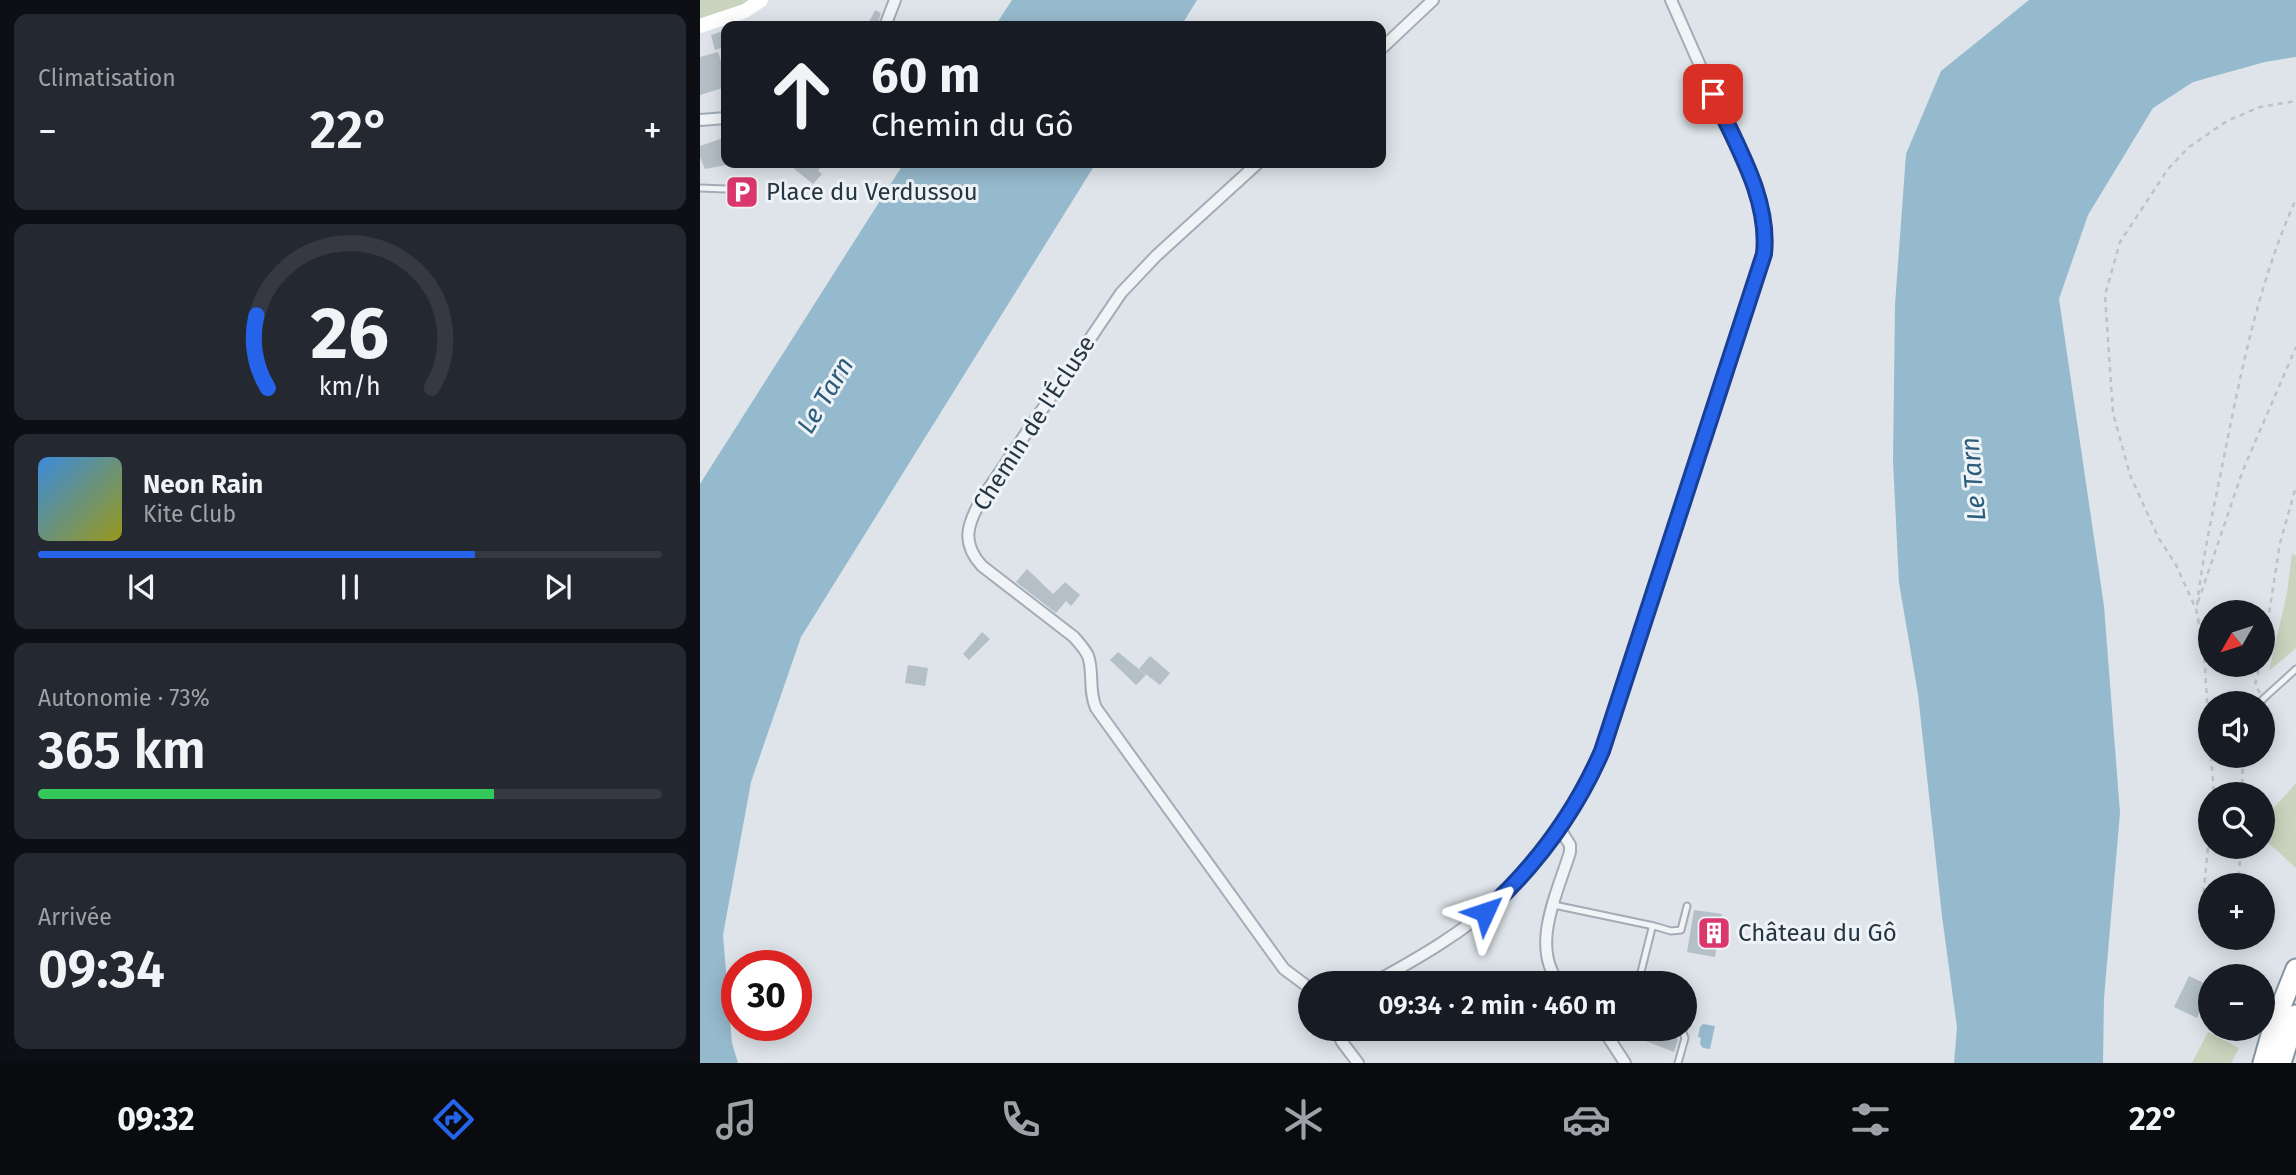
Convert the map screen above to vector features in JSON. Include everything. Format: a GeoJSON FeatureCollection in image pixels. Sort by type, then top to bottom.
{"type":"FeatureCollection","features":[{"type":"Feature","properties":{"kind":"highway"},"geometry":{"type":"LineString","coordinates":[[2263,1063],[2275,1021],[2296,970]]}},
{"type":"Feature","properties":{"kind":"highway"},"geometry":{"type":"LineString","coordinates":[[2281,1063],[2296,1015]]}},
{"type":"Feature","properties":{"kind":"street"},"geometry":{"type":"LineString","coordinates":[[700,26],[745,11],[761,0]]}},
{"type":"Feature","properties":{"kind":"street"},"geometry":{"type":"LineString","coordinates":[[888,21],[895,0]]}},
{"type":"Feature","properties":{"kind":"street"},"geometry":{"type":"LineString","coordinates":[[1386,44],[1433,0]]}},
{"type":"Feature","properties":{"kind":"street"},"geometry":{"type":"LineString","coordinates":[[1395,971],[1485,912],[1522,877],[1560,829],[1587,784],[1609,733],[1764,254],[1765,227],[1759,199],[1671,0]]}},
{"type":"Feature","properties":{"kind":"street"},"geometry":{"type":"LineString","coordinates":[[700,120],[721,118]]}},
{"type":"Feature","properties":{"kind":"street","name":"Chemin de l'Écluse"},"geometry":{"type":"LineString","coordinates":[[1253,168],[1156,256],[1121,293],[981,500],[972,516],[968,532],[971,553],[982,566],[1074,637],[1082,647],[1088,656],[1096,708],[1284,969],[1298,979]]}},
{"type":"Feature","properties":{"kind":"street"},"geometry":{"type":"LineString","coordinates":[[1551,971],[1546,955],[1546,937],[1570,852],[1570,845],[1560,829]]}},
{"type":"Feature","properties":{"kind":"street"},"geometry":{"type":"LineString","coordinates":[[1342,1041],[1358,1063]]}},
{"type":"Feature","properties":{"kind":"street"},"geometry":{"type":"LineString","coordinates":[[1611,1041],[1625,1063]]}},
{"type":"Feature","properties":{"kind":"lane"},"geometry":{"type":"LineString","coordinates":[[700,188],[751,190]]}},
{"type":"Feature","properties":{"kind":"lane"},"geometry":{"type":"LineString","coordinates":[[2273,691],[2296,669]]}},
{"type":"Feature","properties":{"kind":"lane"},"geometry":{"type":"LineString","coordinates":[[1554,905],[1671,931],[1681,930],[1687,906]]}},
{"type":"Feature","properties":{"kind":"lane"},"geometry":{"type":"LineString","coordinates":[[1641,971],[1654,926]]}},
{"type":"Feature","properties":{"kind":"lane"},"geometry":{"type":"LineString","coordinates":[[1678,1063],[1684,1041]]}},
{"type":"Feature","properties":{"kind":"path"},"geometry":{"type":"LineString","coordinates":[[2206,691],[2204,649],[2196,609],[2176,565],[2158,537],[2130,475],[2113,413],[2105,295],[2120,242],[2168,169],[2189,147],[2227,121],[2260,107],[2296,101]]}},
{"type":"Feature","properties":{"kind":"path"},"geometry":{"type":"LineString","coordinates":[[2196,609],[2204,550],[2241,372],[2266,278],[2296,198]]}},
{"type":"Feature","properties":{"kind":"path"},"geometry":{"type":"LineString","coordinates":[[2196,609],[2244,470],[2296,347]]}},
{"type":"Feature","properties":{"kind":"path"},"geometry":{"type":"LineString","coordinates":[[2271,600],[2280,543],[2296,486]]}},
{"type":"Feature","properties":{"kind":"green space"},"geometry":{"type":"Polygon","coordinates":[[[700,0],[749,0],[741,6],[700,20],[700,0]]]}},
{"type":"Feature","properties":{"kind":"green space"},"geometry":{"type":"Polygon","coordinates":[[[2292,554],[2296,556],[2296,648],[2275,666],[2275,645],[2287,593],[2292,554]]]}},
{"type":"Feature","properties":{"kind":"green space"},"geometry":{"type":"Polygon","coordinates":[[[2296,783],[2296,868],[2275,849],[2275,807],[2296,783]]]}},
{"type":"Feature","properties":{"kind":"green space"},"geometry":{"type":"Polygon","coordinates":[[[2203,1041],[2225,1041],[2239,1048],[2231,1063],[2192,1063],[2203,1041]]]}},
{"type":"Feature","properties":{"kind":"water"},"geometry":{"type":"Polygon","coordinates":[[[1012,0],[1197,0],[1184,21],[998,21],[1012,0]]]}},
{"type":"Feature","properties":{"kind":"water","name":"Le Tarn"},"geometry":{"type":"Polygon","coordinates":[[[2029,0],[2296,0],[2296,57],[2265,62],[2193,82],[2153,108],[2088,215],[2059,299],[2104,606],[2120,813],[2104,998],[2103,1063],[1954,1063],[1957,1027],[1918,694],[1899,583],[1893,461],[1895,305],[1906,154],[1941,71],[2029,0]]]}},
{"type":"Feature","properties":{"kind":"water","name":"Le Tarn"},"geometry":{"type":"Polygon","coordinates":[[[901,168],[1093,168],[801,637],[751,782],[723,935],[721,1041],[732,1041],[738,1063],[700,1063],[700,484],[901,168]]]}},
{"type":"Feature","properties":{"kind":"water"},"geometry":{"type":"Polygon","coordinates":[[[1703,1024],[1715,1026],[1710,1049],[1703,1048],[1700,1044],[1701,1038],[1698,1037],[1703,1024]]]}},
{"type":"Feature","properties":{"kind":"building"},"geometry":{"type":"Polygon","coordinates":[[[875,10],[881,13],[879,21],[870,21],[875,10]]]}},
{"type":"Feature","properties":{"kind":"building"},"geometry":{"type":"Polygon","coordinates":[[[721,32],[721,48],[715,50],[711,35],[721,32]]]}},
{"type":"Feature","properties":{"kind":"building"},"geometry":{"type":"Polygon","coordinates":[[[718,52],[721,61],[721,89],[700,95],[700,57],[718,52]]]}},
{"type":"Feature","properties":{"kind":"building"},"geometry":{"type":"Polygon","coordinates":[[[721,139],[721,166],[705,169],[700,157],[700,146],[721,139]]]}},
{"type":"Feature","properties":{"kind":"building"},"geometry":{"type":"Polygon","coordinates":[[[793,168],[820,168],[818,171],[822,174],[813,184],[793,168]]]}},
{"type":"Feature","properties":{"kind":"building"},"geometry":{"type":"Polygon","coordinates":[[[1027,569],[1053,594],[1065,582],[1080,595],[1071,606],[1066,601],[1056,613],[1016,582],[1027,569]]]}},
{"type":"Feature","properties":{"kind":"building"},"geometry":{"type":"Polygon","coordinates":[[[982,632],[990,639],[969,660],[963,654],[982,632]]]}},
{"type":"Feature","properties":{"kind":"building"},"geometry":{"type":"Polygon","coordinates":[[[1118,652],[1146,675],[1136,685],[1110,660],[1118,652]]]}},
{"type":"Feature","properties":{"kind":"building"},"geometry":{"type":"Polygon","coordinates":[[[1150,656],[1170,673],[1160,685],[1139,669],[1150,656]]]}},
{"type":"Feature","properties":{"kind":"building"},"geometry":{"type":"Polygon","coordinates":[[[908,665],[928,668],[925,686],[905,683],[908,665]]]}},
{"type":"Feature","properties":{"kind":"building","name":"Château du Gô"},"geometry":{"type":"Polygon","coordinates":[[[1694,910],[1722,914],[1715,957],[1687,952],[1694,910]]]}},
{"type":"Feature","properties":{"kind":"building"},"geometry":{"type":"Polygon","coordinates":[[[2189,976],[2198,980],[2197,1018],[2174,1007],[2189,976]]]}},
{"type":"Feature","properties":{"kind":"building"},"geometry":{"type":"Polygon","coordinates":[[[1646,1041],[1677,1041],[1674,1052],[1646,1041]]]}},
{"type":"Feature","properties":{"kind":"place","name":"Place du Verdussou"},"geometry":{"type":"Point","coordinates":[742,192]}},
{"type":"Feature","properties":{"kind":"place","name":"Château du Gô"},"geometry":{"type":"Point","coordinates":[1714,933]}},
{"type":"Feature","properties":{"kind":"route"},"geometry":{"type":"LineString","coordinates":[[1485,912],[1522,877],[1560,829],[1587,784],[1602,751],[1764,254],[1765,227],[1759,199],[1713,94]]}}]}
